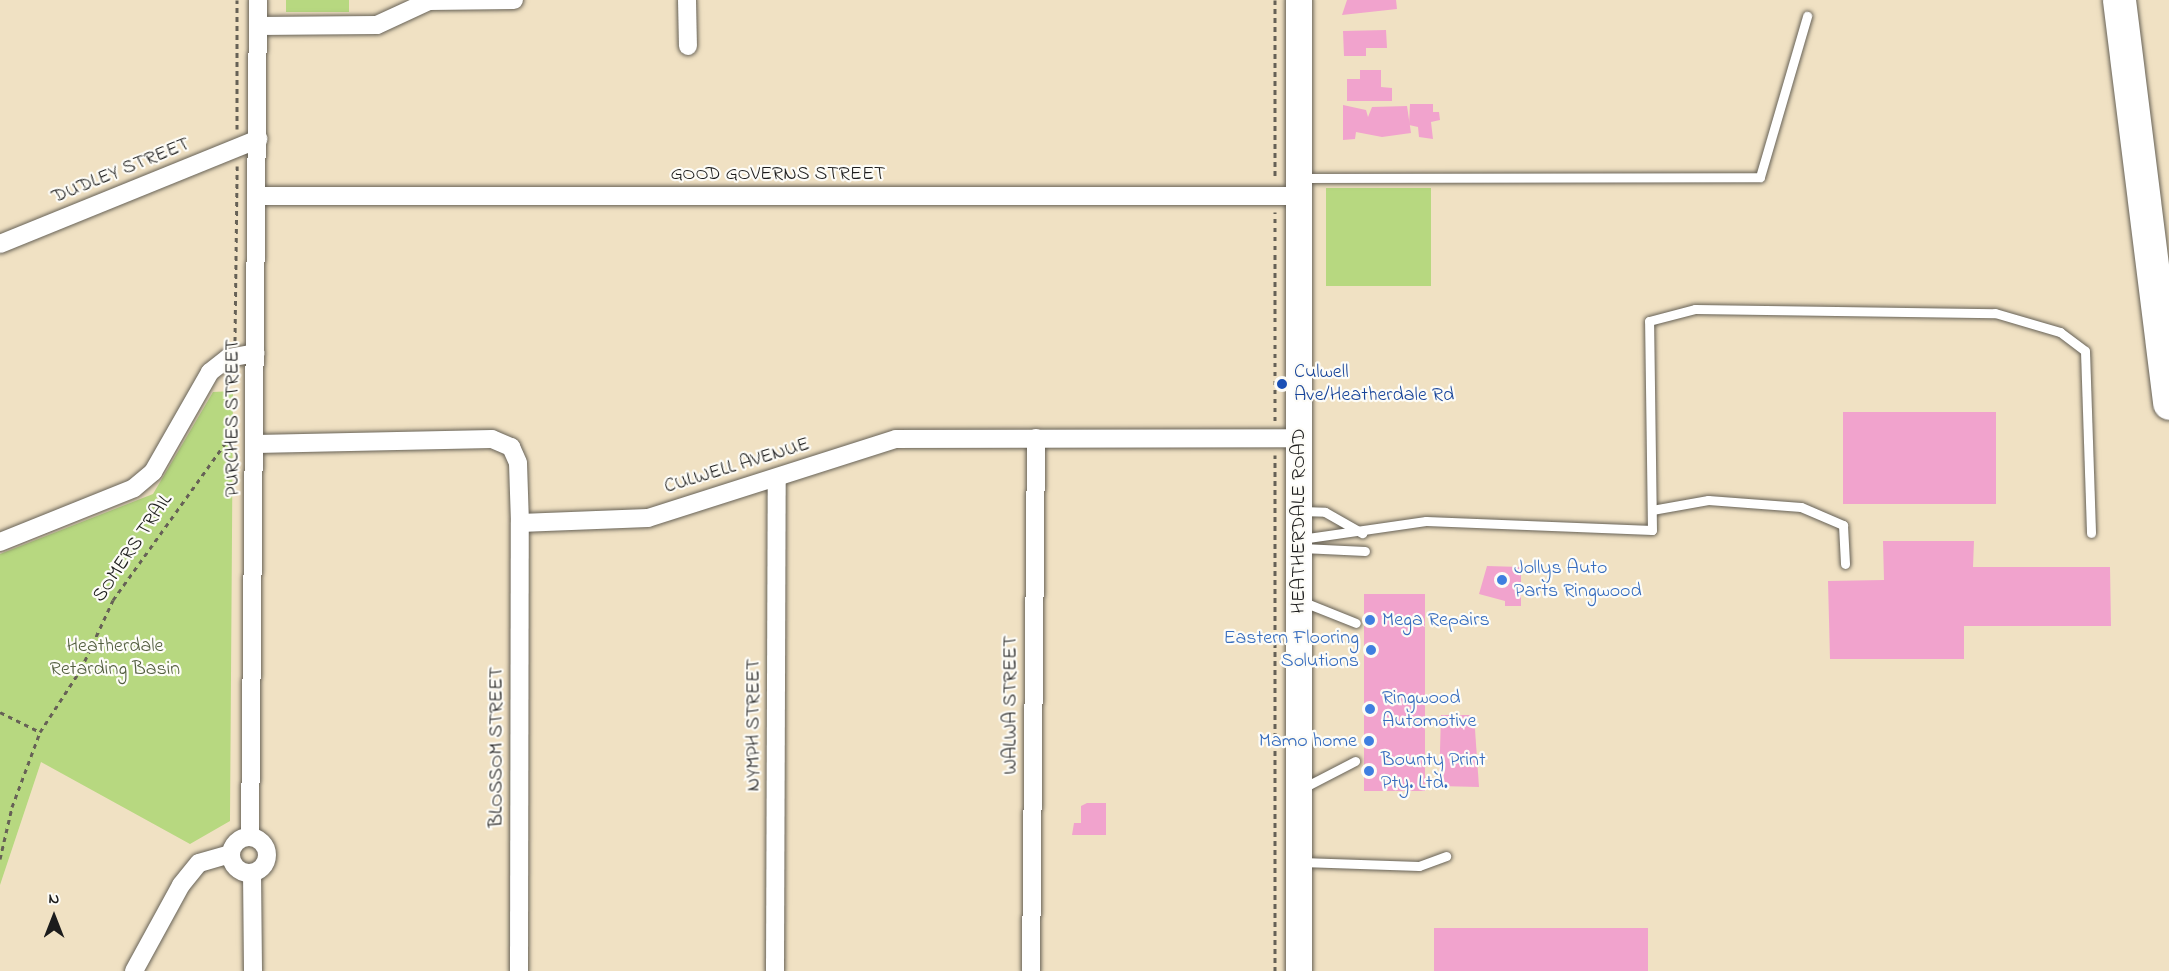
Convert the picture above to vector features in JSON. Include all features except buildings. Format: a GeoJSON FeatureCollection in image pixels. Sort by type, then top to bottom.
{"type":"FeatureCollection","features":[{"type":"Feature","properties":{"kind":"highway"},"geometry":{"type":"LineString","coordinates":[[2119,0],[2169,403]]}},
{"type":"Feature","properties":{"kind":"main road","name":"HEATHERDALE ROAD"},"geometry":{"type":"LineString","coordinates":[[1299,0],[1291,190],[1287,438],[1300,511],[1299,971]]}},
{"type":"Feature","properties":{"kind":"street","name":"PURCHES STREET"},"geometry":{"type":"LineString","coordinates":[[250,837],[256,444],[258,0]]}},
{"type":"Feature","properties":{"kind":"street"},"geometry":{"type":"LineString","coordinates":[[258,26],[377,25],[429,1],[514,0]]}},
{"type":"Feature","properties":{"kind":"street"},"geometry":{"type":"LineString","coordinates":[[687,0],[688,46]]}},
{"type":"Feature","properties":{"kind":"street","name":"DUDLEY STREET"},"geometry":{"type":"LineString","coordinates":[[0,244],[258,139]]}},
{"type":"Feature","properties":{"kind":"street","name":"GOOD GOVERNS STREET"},"geometry":{"type":"LineString","coordinates":[[258,196],[1291,190]]}},
{"type":"Feature","properties":{"kind":"street"},"geometry":{"type":"LineString","coordinates":[[0,542],[134,488],[153,472],[210,372],[235,355],[256,353]]}},
{"type":"Feature","properties":{"kind":"street","name":"WALWA STREET"},"geometry":{"type":"LineString","coordinates":[[1031,971],[1036,438]]}},
{"type":"Feature","properties":{"kind":"street","name":"CULWELL AVENUE"},"geometry":{"type":"LineString","coordinates":[[520,523],[648,518],[896,439],[1287,438]]}},
{"type":"Feature","properties":{"kind":"street"},"geometry":{"type":"LineString","coordinates":[[256,444],[492,439],[511,447],[519,463],[520,523]]}},
{"type":"Feature","properties":{"kind":"street","name":"NYMPH STREET"},"geometry":{"type":"LineString","coordinates":[[775,971],[777,478]]}},
{"type":"Feature","properties":{"kind":"street","name":"BLOSSOM STREET"},"geometry":{"type":"LineString","coordinates":[[519,971],[520,523]]}},
{"type":"Feature","properties":{"kind":"street"},"geometry":{"type":"LineString","coordinates":[[134,971],[181,885],[199,863],[231,854],[239,840],[250,837],[261,841],[267,857],[252,873],[253,971]]}},
{"type":"Feature","properties":{"kind":"street"},"geometry":{"type":"LineString","coordinates":[[231,854],[240,870],[252,873]]}},
{"type":"Feature","properties":{"kind":"lane"},"geometry":{"type":"LineString","coordinates":[[1291,190],[1760,177],[1807,16]]}},
{"type":"Feature","properties":{"kind":"lane"},"geometry":{"type":"LineString","coordinates":[[1299,543],[1426,521],[1652,530],[1649,321],[1695,309],[1995,313],[2060,332],[2085,351],[2091,533]]}},
{"type":"Feature","properties":{"kind":"lane"},"geometry":{"type":"LineString","coordinates":[[1652,510],[1708,500],[1801,507],[1843,525],[1845,564]]}},
{"type":"Feature","properties":{"kind":"lane"},"geometry":{"type":"LineString","coordinates":[[1300,511],[1325,512],[1362,533]]}},
{"type":"Feature","properties":{"kind":"lane"},"geometry":{"type":"LineString","coordinates":[[1299,543],[1365,551]]}},
{"type":"Feature","properties":{"kind":"lane"},"geometry":{"type":"LineString","coordinates":[[1299,600],[1356,623]]}},
{"type":"Feature","properties":{"kind":"lane"},"geometry":{"type":"LineString","coordinates":[[1299,790],[1355,762]]}},
{"type":"Feature","properties":{"kind":"lane"},"geometry":{"type":"LineString","coordinates":[[1299,862],[1419,866],[1446,856]]}},
{"type":"Feature","properties":{"kind":"path"},"geometry":{"type":"LineString","coordinates":[[1275,0],[1291,190],[1275,971]]}},
{"type":"Feature","properties":{"kind":"path"},"geometry":{"type":"LineString","coordinates":[[235,355],[237,166]]}},
{"type":"Feature","properties":{"kind":"path","name":"SOMERS TRAIL"},"geometry":{"type":"LineString","coordinates":[[0,859],[12,807],[40,732],[81,669],[113,600],[236,430],[236,419]]}},
{"type":"Feature","properties":{"kind":"path"},"geometry":{"type":"LineString","coordinates":[[0,712],[40,732]]}},
{"type":"Feature","properties":{"kind":"green space"},"geometry":{"type":"Polygon","coordinates":[[[286,0],[349,0],[349,12],[286,12],[286,0]]]}},
{"type":"Feature","properties":{"kind":"green space"},"geometry":{"type":"Polygon","coordinates":[[[1326,188],[1431,188],[1431,286],[1326,286],[1326,188]]]}},
{"type":"Feature","properties":{"kind":"green space","name":"Heatherdale Retarding Basin"},"geometry":{"type":"Polygon","coordinates":[[[233,391],[230,821],[190,844],[41,762],[0,885],[0,554],[153,494],[213,392],[233,391]]]}},
{"type":"Feature","properties":{"kind":"place","name":"Culwell Ave/Heatherdale Rd"},"geometry":{"type":"Point","coordinates":[1282,384]}},
{"type":"Feature","properties":{"kind":"place","name":"Jollys Auto Parts Ringwood"},"geometry":{"type":"Point","coordinates":[1502,580]}},
{"type":"Feature","properties":{"kind":"place","name":"Mega Repairs"},"geometry":{"type":"Point","coordinates":[1370,620]}},
{"type":"Feature","properties":{"kind":"place","name":"Eastern Flooring Solutions"},"geometry":{"type":"Point","coordinates":[1371,650]}},
{"type":"Feature","properties":{"kind":"place","name":"Ringwood Automotive"},"geometry":{"type":"Point","coordinates":[1370,709]}},
{"type":"Feature","properties":{"kind":"place","name":"Mamo home"},"geometry":{"type":"Point","coordinates":[1369,741]}},
{"type":"Feature","properties":{"kind":"place","name":"Bounty Print Pty. Ltd."},"geometry":{"type":"Point","coordinates":[1369,771]}}]}
